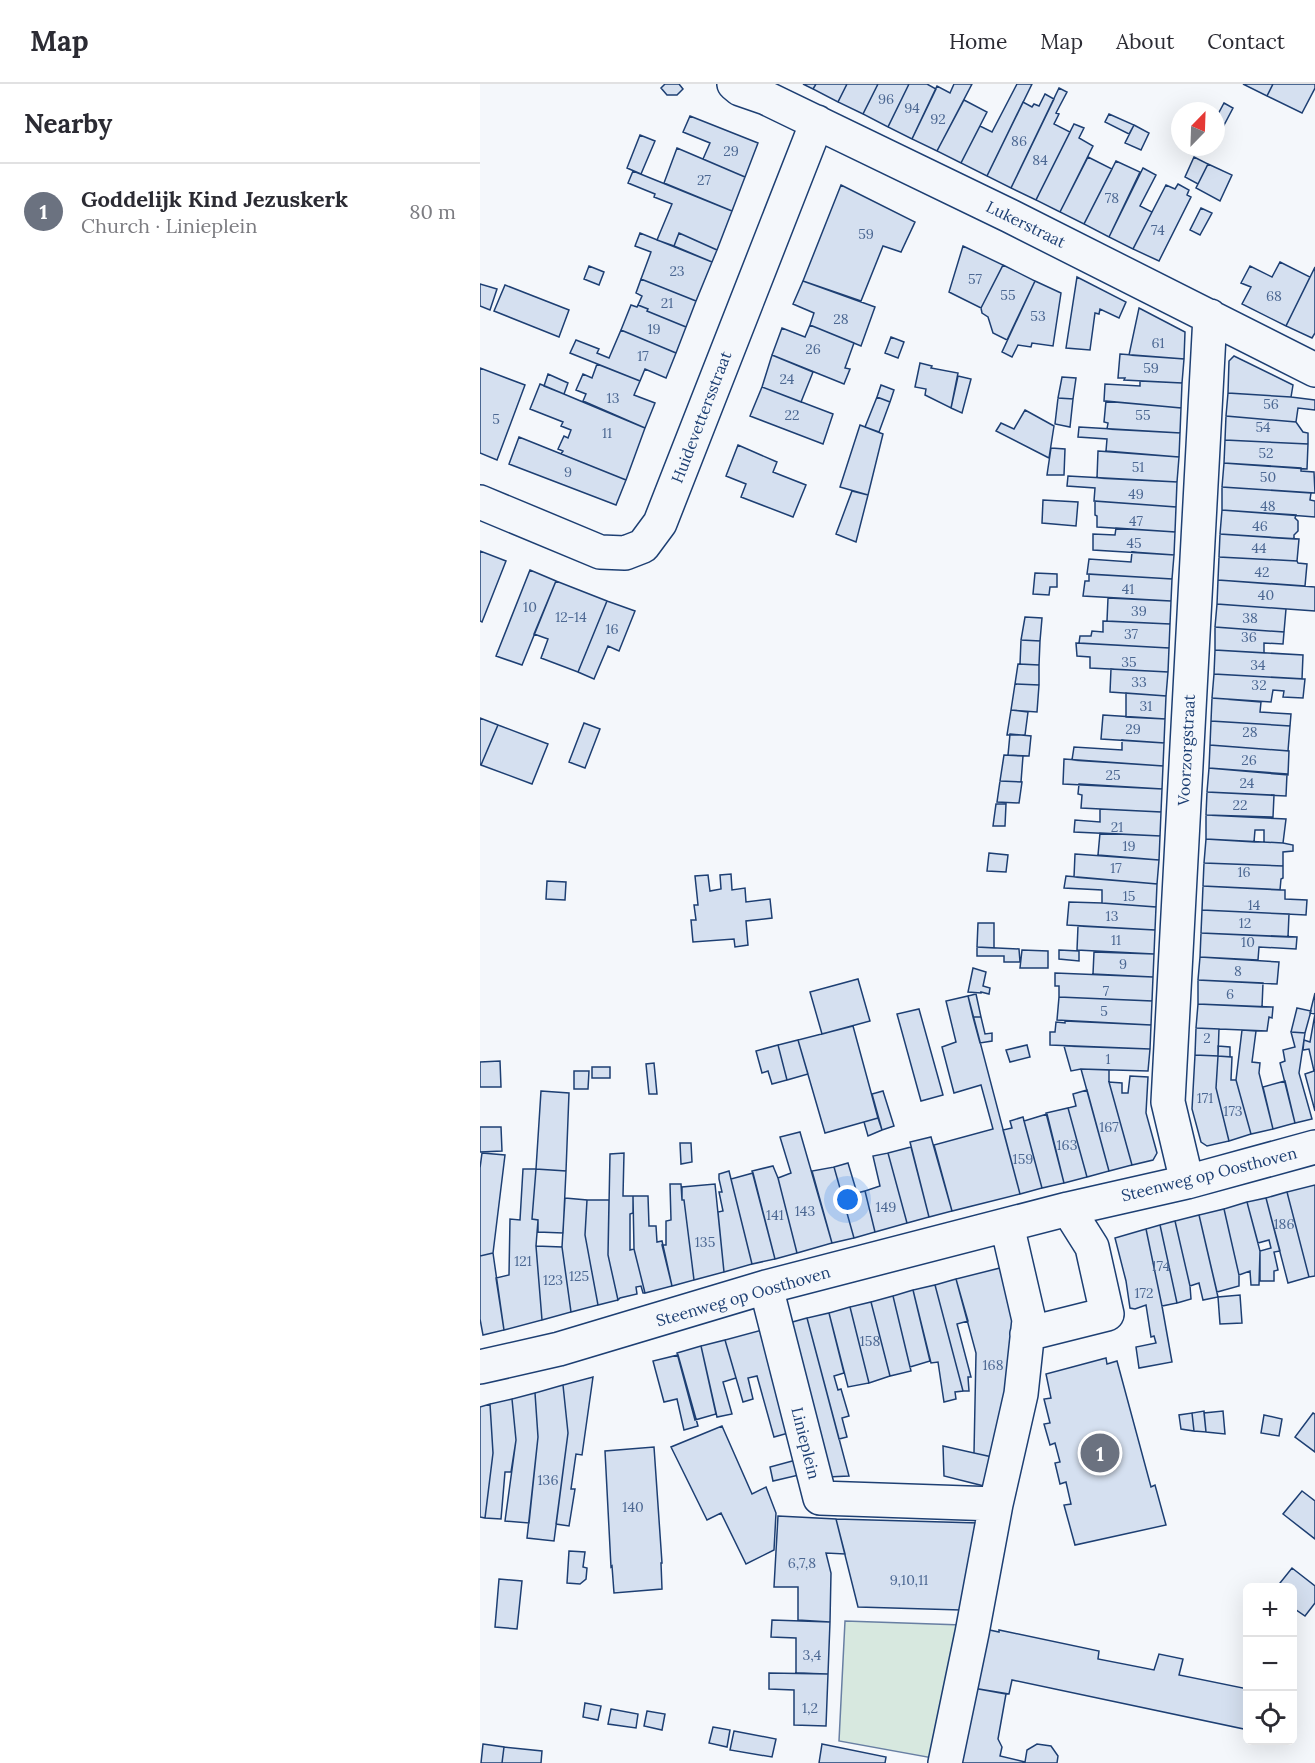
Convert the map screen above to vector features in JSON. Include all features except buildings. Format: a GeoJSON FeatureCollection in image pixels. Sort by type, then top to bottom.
{"type":"FeatureCollection","features":[{"type":"Feature","properties":{"kind":"street","name":"Lukerstraat"},"geometry":{"type":"LineString","coordinates":[[734,84],[740,89],[766,98],[1010,216],[1315,370]]}},
{"type":"Feature","properties":{"kind":"street","name":"Huidevettersstraat"},"geometry":{"type":"LineString","coordinates":[[480,502],[600,552],[625,552],[643,546],[660,523],[817,122]]}},
{"type":"Feature","properties":{"kind":"street","name":"Voorzorgstraat"},"geometry":{"type":"LineString","coordinates":[[1187,1182],[1168,1102],[1210,316]]}},
{"type":"Feature","properties":{"kind":"street","name":"Steenweg op Oosthoven"},"geometry":{"type":"LineString","coordinates":[[480,1367],[560,1349],[766,1287],[1068,1209],[1187,1182],[1315,1147]]}},
{"type":"Feature","properties":{"kind":"street"},"geometry":{"type":"LineString","coordinates":[[1027,1335],[1107,1314],[1092,1247],[1068,1209]]}},
{"type":"Feature","properties":{"kind":"street"},"geometry":{"type":"LineString","coordinates":[[945,1763],[996,1504],[1021,1394],[1029,1320],[1007,1225]]}},
{"type":"Feature","properties":{"kind":"street","name":"Linieplein"},"geometry":{"type":"LineString","coordinates":[[766,1287],[820,1498],[996,1504]]}},
{"type":"Feature","properties":{"kind":"shaded area"},"geometry":{"type":"Polygon","coordinates":[[[845,1621],[962,1625],[938,1759],[839,1741],[845,1621]]]}},
{"type":"Feature","properties":{"kind":"place","name":"Goddelijk Kind Jezuskerk"},"geometry":{"type":"Point","coordinates":[1100,1453]}}]}
